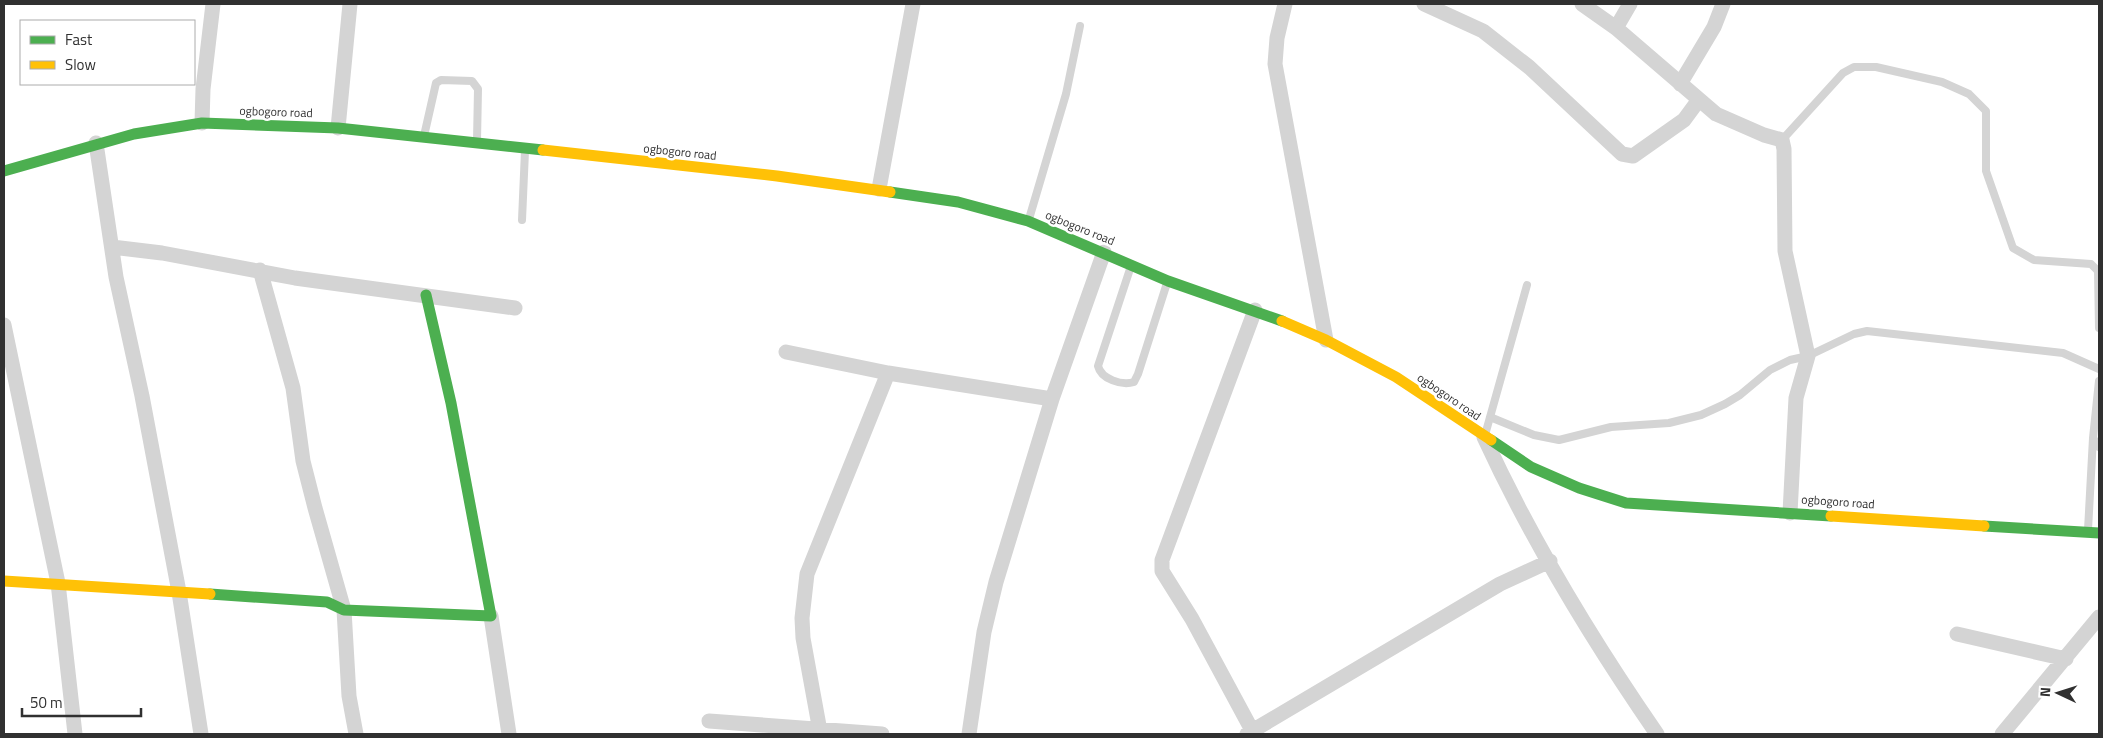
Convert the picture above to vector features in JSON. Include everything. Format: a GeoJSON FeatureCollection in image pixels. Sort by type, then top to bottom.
{"type":"FeatureCollection","features":[{"type":"Feature","properties":{"kind":"street"},"geometry":{"type":"LineString","coordinates":[[202,123],[203,89],[212,4]]}},
{"type":"Feature","properties":{"kind":"street"},"geometry":{"type":"LineString","coordinates":[[338,128],[350,4]]}},
{"type":"Feature","properties":{"kind":"street"},"geometry":{"type":"LineString","coordinates":[[879,189],[913,4]]}},
{"type":"Feature","properties":{"kind":"street"},"geometry":{"type":"LineString","coordinates":[[1286,4],[1277,38],[1275,64],[1326,340]]}},
{"type":"Feature","properties":{"kind":"street"},"geometry":{"type":"LineString","coordinates":[[1424,4],[1483,32],[1529,67],[1627,157],[1633,156],[1684,120],[1698,101]]}},
{"type":"Feature","properties":{"kind":"street"},"geometry":{"type":"LineString","coordinates":[[1582,4],[1616,28],[1698,101],[1716,114],[1764,135],[1782,140],[1784,149],[1785,251],[1808,356],[1796,398],[1790,513]]}},
{"type":"Feature","properties":{"kind":"street"},"geometry":{"type":"LineString","coordinates":[[1616,28],[1630,4]]}},
{"type":"Feature","properties":{"kind":"street"},"geometry":{"type":"LineString","coordinates":[[1680,84],[1714,27],[1723,4]]}},
{"type":"Feature","properties":{"kind":"street","name":"ogbogoro road"},"geometry":{"type":"LineString","coordinates":[[4,171],[96,143],[134,134],[202,123],[338,128],[777,176],[879,189],[958,202],[1028,221],[1168,281],[1256,310],[1326,340],[1396,377],[1531,467],[1579,488],[1626,503],[2094,533]]}},
{"type":"Feature","properties":{"kind":"street"},"geometry":{"type":"LineString","coordinates":[[96,143],[112,247],[179,592],[201,734]]}},
{"type":"Feature","properties":{"kind":"street"},"geometry":{"type":"LineString","coordinates":[[112,247],[162,253],[295,278],[515,308]]}},
{"type":"Feature","properties":{"kind":"street"},"geometry":{"type":"LineString","coordinates":[[970,734],[984,632],[996,582],[1052,399],[1104,252]]}},
{"type":"Feature","properties":{"kind":"street"},"geometry":{"type":"LineString","coordinates":[[260,270],[292,388],[303,461],[312,498],[344,610],[349,696],[356,734]]}},
{"type":"Feature","properties":{"kind":"street"},"geometry":{"type":"LineString","coordinates":[[426,295],[451,404],[491,616],[509,734]]}},
{"type":"Feature","properties":{"kind":"street"},"geometry":{"type":"LineString","coordinates":[[1256,310],[1162,560],[1162,571],[1192,619],[1251,733],[1500,584],[1550,561]]}},
{"type":"Feature","properties":{"kind":"street"},"geometry":{"type":"LineString","coordinates":[[4,325],[58,583],[75,734]]}},
{"type":"Feature","properties":{"kind":"street"},"geometry":{"type":"LineString","coordinates":[[786,352],[888,373],[1052,399]]}},
{"type":"Feature","properties":{"kind":"street"},"geometry":{"type":"LineString","coordinates":[[820,731],[803,638],[802,618],[806,574],[888,373]]}},
{"type":"Feature","properties":{"kind":"street"},"geometry":{"type":"LineString","coordinates":[[1484,437],[1512,497],[1602,655],[1657,734]]}},
{"type":"Feature","properties":{"kind":"street"},"geometry":{"type":"LineString","coordinates":[[4,581],[58,583],[327,602],[344,610],[491,616]]}},
{"type":"Feature","properties":{"kind":"street"},"geometry":{"type":"LineString","coordinates":[[327,602],[340,594]]}},
{"type":"Feature","properties":{"kind":"street"},"geometry":{"type":"LineString","coordinates":[[2002,734],[2099,617]]}},
{"type":"Feature","properties":{"kind":"street"},"geometry":{"type":"LineString","coordinates":[[1957,634],[2066,659]]}},
{"type":"Feature","properties":{"kind":"street"},"geometry":{"type":"LineString","coordinates":[[709,721],[820,731],[882,734]]}},
{"type":"Feature","properties":{"kind":"lane"},"geometry":{"type":"LineString","coordinates":[[1028,221],[1066,94],[1080,26]]}},
{"type":"Feature","properties":{"kind":"lane"},"geometry":{"type":"LineString","coordinates":[[1782,140],[1843,73],[1854,67],[1876,67],[1942,82],[1969,94],[1986,111],[1986,172],[2013,248],[2034,260],[2091,264],[2098,271],[2099,328]]}},
{"type":"Feature","properties":{"kind":"lane"},"geometry":{"type":"LineString","coordinates":[[424,138],[436,83],[441,80],[472,81],[478,89],[477,143]]}},
{"type":"Feature","properties":{"kind":"lane"},"geometry":{"type":"LineString","coordinates":[[522,220],[525,148]]}},
{"type":"Feature","properties":{"kind":"lane"},"geometry":{"type":"LineString","coordinates":[[1131,264],[1098,366],[1103,375],[1121,383],[1134,382],[1168,281]]}},
{"type":"Feature","properties":{"kind":"lane"},"geometry":{"type":"LineString","coordinates":[[1484,437],[1526,285]]}},
{"type":"Feature","properties":{"kind":"lane"},"geometry":{"type":"LineString","coordinates":[[1490,417],[1534,435],[1559,440],[1611,427],[1669,423],[1702,415],[1740,395],[1770,370],[1790,360],[1808,356],[1854,334],[1867,331],[2063,354],[2099,369]]}},
{"type":"Feature","properties":{"kind":"lane"},"geometry":{"type":"LineString","coordinates":[[2094,533],[2093,438],[2099,381]]}},
{"type":"Feature","properties":{"kind":"lane"},"geometry":{"type":"LineString","coordinates":[[2093,438],[2099,448]]}},
{"type":"Feature","properties":{"kind":"traffic: fast"},"geometry":{"type":"LineString","coordinates":[[4,171],[134,134],[202,123],[338,128],[543,150]]}},
{"type":"Feature","properties":{"kind":"traffic: fast"},"geometry":{"type":"LineString","coordinates":[[890,192],[958,202],[1028,221],[1168,281],[1282,321]]}},
{"type":"Feature","properties":{"kind":"traffic: fast"},"geometry":{"type":"LineString","coordinates":[[210,594],[327,602],[344,610],[491,616],[451,403],[426,295]]}},
{"type":"Feature","properties":{"kind":"traffic: fast"},"geometry":{"type":"LineString","coordinates":[[1491,440],[1531,467],[1579,488],[1626,503],[1831,516]]}},
{"type":"Feature","properties":{"kind":"traffic: fast"},"geometry":{"type":"LineString","coordinates":[[1984,526],[2099,533]]}},
{"type":"Feature","properties":{"kind":"traffic: slow"},"geometry":{"type":"LineString","coordinates":[[543,150],[777,176],[890,192]]}},
{"type":"Feature","properties":{"kind":"traffic: slow"},"geometry":{"type":"LineString","coordinates":[[1282,321],[1326,340],[1396,377],[1491,440]]}},
{"type":"Feature","properties":{"kind":"traffic: slow"},"geometry":{"type":"LineString","coordinates":[[1831,516],[1984,526]]}},
{"type":"Feature","properties":{"kind":"traffic: slow"},"geometry":{"type":"LineString","coordinates":[[4,581],[210,594]]}}]}
